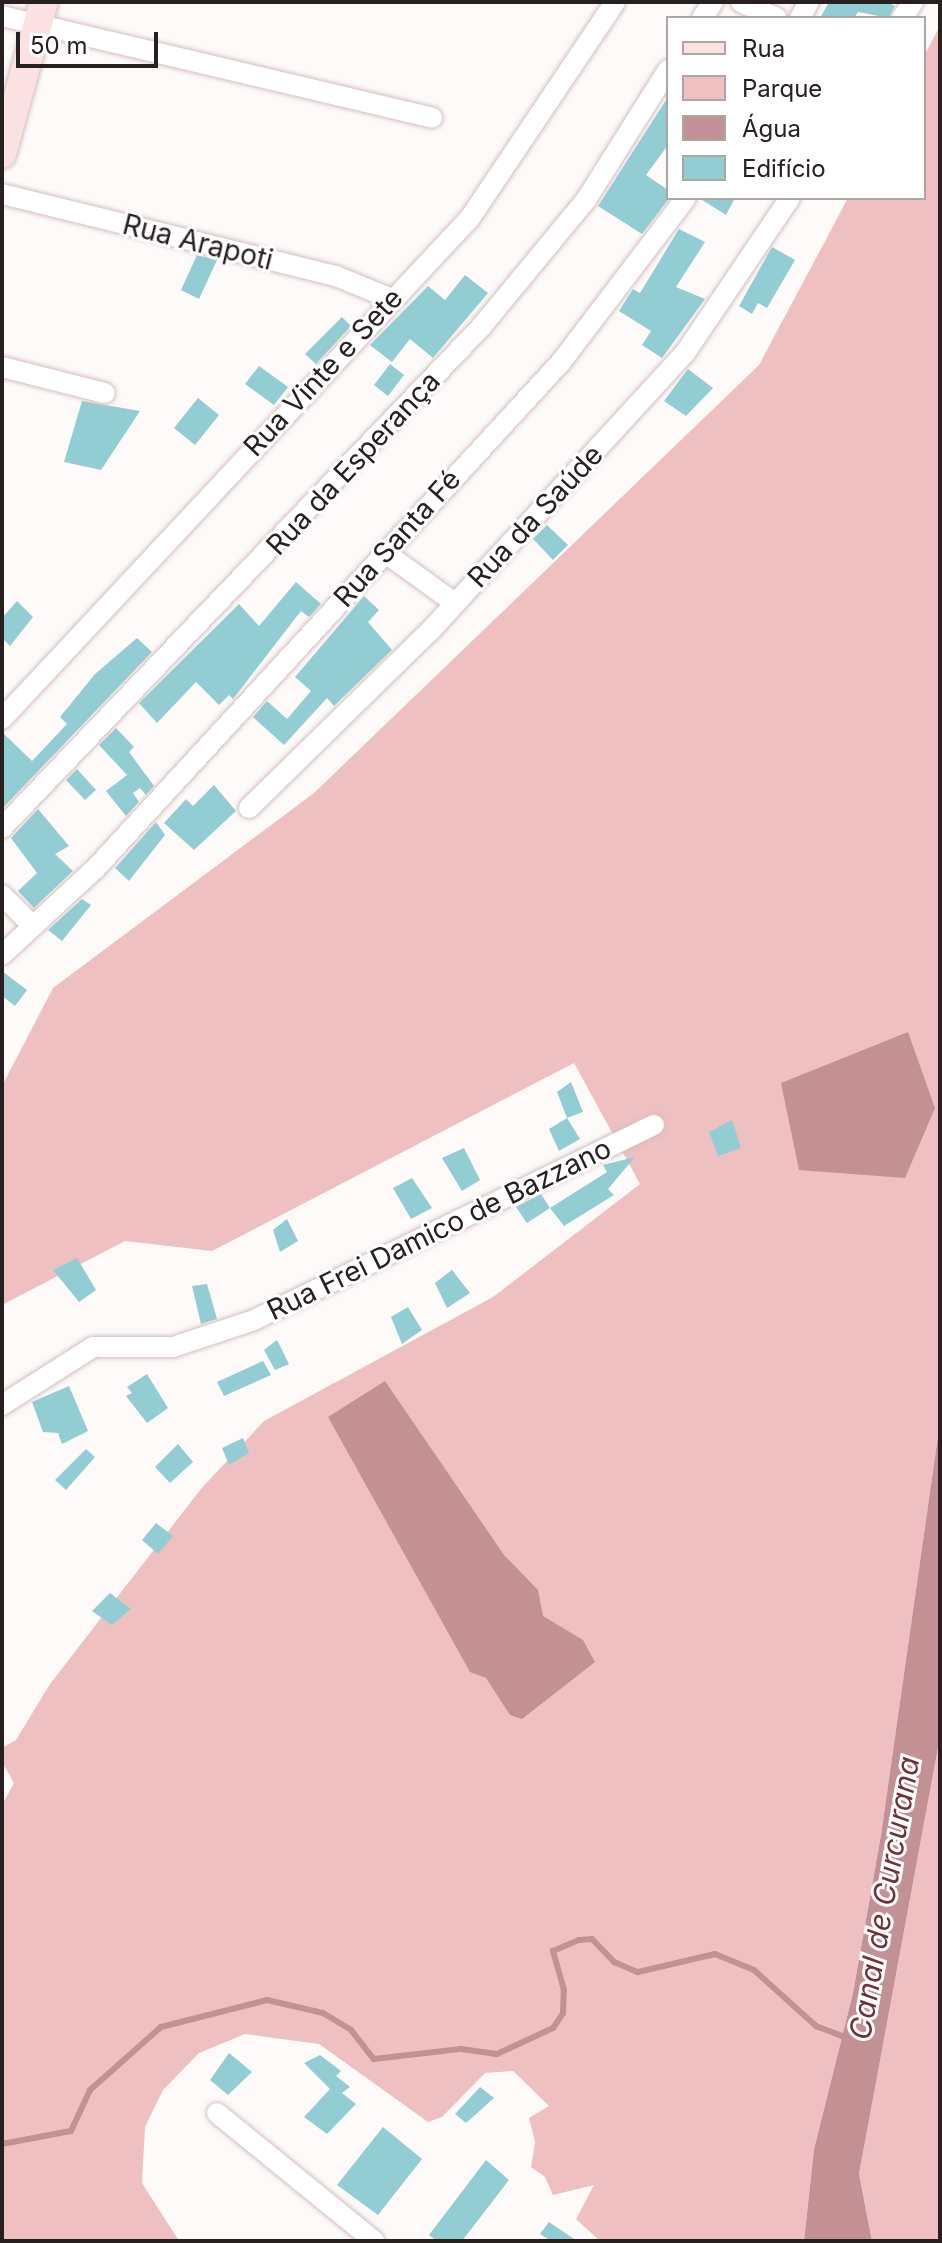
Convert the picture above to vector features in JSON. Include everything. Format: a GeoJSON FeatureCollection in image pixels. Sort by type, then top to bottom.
{"type":"FeatureCollection","features":[{"type":"Feature","properties":{"kind":"street","name":"Rua Vinte e Sete"},"geometry":{"type":"LineString","coordinates":[[2,719],[470,218],[615,2]]}},
{"type":"Feature","properties":{"kind":"street"},"geometry":{"type":"LineString","coordinates":[[741,2],[772,16]]}},
{"type":"Feature","properties":{"kind":"street"},"geometry":{"type":"LineString","coordinates":[[2,16],[41,13],[432,118]]}},
{"type":"Feature","properties":{"kind":"street"},"geometry":{"type":"LineString","coordinates":[[2,154],[41,13]]}},
{"type":"Feature","properties":{"kind":"street","name":"Rua da Esperança"},"geometry":{"type":"LineString","coordinates":[[2,828],[482,326],[586,200],[666,73]]}},
{"type":"Feature","properties":{"kind":"street","name":"Rua Arapoti"},"geometry":{"type":"LineString","coordinates":[[2,194],[336,276],[392,299]]}},
{"type":"Feature","properties":{"kind":"street","name":"Rua Santa Fé"},"geometry":{"type":"LineString","coordinates":[[2,955],[95,869],[561,362],[684,200]]}},
{"type":"Feature","properties":{"kind":"street","name":"Rua da Saúde"},"geometry":{"type":"LineString","coordinates":[[249,808],[455,603],[685,353],[789,200]]}},
{"type":"Feature","properties":{"kind":"street"},"geometry":{"type":"LineString","coordinates":[[2,367],[105,393]]}},
{"type":"Feature","properties":{"kind":"street"},"geometry":{"type":"LineString","coordinates":[[384,552],[455,603]]}},
{"type":"Feature","properties":{"kind":"street"},"geometry":{"type":"LineString","coordinates":[[2,895],[33,926]]}},
{"type":"Feature","properties":{"kind":"street","name":"Rua Frei Damico de Bazzano"},"geometry":{"type":"LineString","coordinates":[[2,1405],[93,1347],[173,1347],[254,1320],[654,1125]]}},
{"type":"Feature","properties":{"kind":"street"},"geometry":{"type":"LineString","coordinates":[[217,2113],[374,2241]]}},
{"type":"Feature","properties":{"kind":"green space"},"geometry":{"type":"Polygon","coordinates":[[[940,26],[940,1422],[881,1835],[853,1993],[814,2149],[804,2241],[600,2241],[576,2219],[594,2185],[553,2195],[545,2177],[531,2167],[535,2142],[529,2118],[549,2106],[513,2071],[485,2073],[442,2117],[428,2122],[319,2044],[245,2034],[199,2053],[163,2090],[145,2127],[142,2183],[179,2241],[2,2241],[2,1805],[14,1783],[2,1762],[2,1748],[16,1740],[50,1684],[200,1490],[264,1421],[493,1297],[640,1184],[574,1063],[212,1251],[125,1241],[2,1305],[2,1086],[53,988],[314,793],[759,365],[847,200],[926,200],[926,52],[940,26]]]}},
{"type":"Feature","properties":{"kind":"green space"},"geometry":{"type":"Polygon","coordinates":[[[940,1737],[940,2241],[872,2241],[859,2174],[940,1737]]]}},
{"type":"Feature","properties":{"kind":"water"},"geometry":{"type":"Polygon","coordinates":[[[908,1032],[935,1108],[905,1178],[799,1170],[781,1083],[908,1032]]]}},
{"type":"Feature","properties":{"kind":"water"},"geometry":{"type":"Polygon","coordinates":[[[385,1381],[504,1555],[538,1590],[543,1616],[583,1640],[595,1662],[522,1719],[510,1715],[486,1678],[470,1672],[328,1417],[385,1381]]]}},
{"type":"Feature","properties":{"kind":"water","name":"Canal de Curcurana"},"geometry":{"type":"Polygon","coordinates":[[[940,1422],[940,1737],[859,2174],[872,2241],[804,2241],[814,2149],[853,1993],[881,1835],[940,1422]]]}},
{"type":"Feature","properties":{"kind":"building"},"geometry":{"type":"Polygon","coordinates":[[[829,2],[887,2],[895,6],[890,16],[858,12],[855,16],[821,16],[829,2]]]}},
{"type":"Feature","properties":{"kind":"building"},"geometry":{"type":"Polygon","coordinates":[[[666,100],[666,148],[646,175],[666,189],[668,200],[642,234],[598,206],[666,100]]]}},
{"type":"Feature","properties":{"kind":"building"},"geometry":{"type":"Polygon","coordinates":[[[702,200],[734,200],[726,215],[702,200]]]}},
{"type":"Feature","properties":{"kind":"building"},"geometry":{"type":"Polygon","coordinates":[[[679,229],[705,242],[676,287],[705,299],[662,358],[642,345],[651,331],[619,311],[633,289],[640,293],[679,229]]]}},
{"type":"Feature","properties":{"kind":"building"},"geometry":{"type":"Polygon","coordinates":[[[772,247],[795,260],[767,308],[758,303],[752,314],[739,306],[772,247]]]}},
{"type":"Feature","properties":{"kind":"building"},"geometry":{"type":"Polygon","coordinates":[[[197,255],[217,260],[199,299],[181,290],[197,255]]]}},
{"type":"Feature","properties":{"kind":"building"},"geometry":{"type":"Polygon","coordinates":[[[465,275],[488,293],[433,358],[410,339],[392,362],[370,345],[428,286],[445,300],[465,275]]]}},
{"type":"Feature","properties":{"kind":"building"},"geometry":{"type":"Polygon","coordinates":[[[342,317],[351,326],[316,364],[305,354],[342,317]]]}},
{"type":"Feature","properties":{"kind":"building"},"geometry":{"type":"Polygon","coordinates":[[[390,364],[404,375],[388,396],[374,385],[390,364]]]}},
{"type":"Feature","properties":{"kind":"building"},"geometry":{"type":"Polygon","coordinates":[[[259,366],[288,387],[274,405],[245,384],[259,366]]]}},
{"type":"Feature","properties":{"kind":"building"},"geometry":{"type":"Polygon","coordinates":[[[688,369],[713,388],[686,416],[664,401],[688,369]]]}},
{"type":"Feature","properties":{"kind":"building"},"geometry":{"type":"Polygon","coordinates":[[[198,398],[219,415],[195,445],[174,428],[198,398]]]}},
{"type":"Feature","properties":{"kind":"building"},"geometry":{"type":"Polygon","coordinates":[[[82,401],[140,411],[101,470],[64,462],[82,401]]]}},
{"type":"Feature","properties":{"kind":"building"},"geometry":{"type":"Polygon","coordinates":[[[547,525],[568,545],[553,560],[533,539],[547,525]]]}},
{"type":"Feature","properties":{"kind":"building"},"geometry":{"type":"Polygon","coordinates":[[[296,582],[321,604],[309,617],[301,611],[233,699],[229,695],[219,705],[196,682],[157,723],[139,703],[239,604],[259,626],[296,582]]]}},
{"type":"Feature","properties":{"kind":"building"},"geometry":{"type":"Polygon","coordinates":[[[364,596],[379,610],[368,622],[392,650],[334,706],[327,698],[284,745],[253,717],[267,701],[287,719],[311,691],[295,677],[364,596]]]}},
{"type":"Feature","properties":{"kind":"building"},"geometry":{"type":"Polygon","coordinates":[[[17,601],[33,617],[10,646],[2,638],[2,618],[17,601]]]}},
{"type":"Feature","properties":{"kind":"building"},"geometry":{"type":"Polygon","coordinates":[[[137,638],[152,652],[2,809],[2,732],[32,761],[67,724],[60,717],[95,674],[137,638]]]}},
{"type":"Feature","properties":{"kind":"building"},"geometry":{"type":"Polygon","coordinates":[[[116,728],[134,747],[129,752],[154,786],[146,795],[140,788],[133,793],[139,802],[126,816],[106,791],[127,775],[99,745],[116,728]]]}},
{"type":"Feature","properties":{"kind":"building"},"geometry":{"type":"Polygon","coordinates":[[[77,769],[96,790],[85,800],[66,780],[77,769]]]}},
{"type":"Feature","properties":{"kind":"building"},"geometry":{"type":"Polygon","coordinates":[[[214,785],[236,811],[194,850],[164,823],[186,799],[193,806],[214,785]]]}},
{"type":"Feature","properties":{"kind":"building"},"geometry":{"type":"Polygon","coordinates":[[[38,809],[69,846],[55,854],[73,871],[34,908],[18,891],[37,873],[11,838],[38,809]]]}},
{"type":"Feature","properties":{"kind":"building"},"geometry":{"type":"Polygon","coordinates":[[[156,822],[165,835],[129,881],[115,868],[156,822]]]}},
{"type":"Feature","properties":{"kind":"building"},"geometry":{"type":"Polygon","coordinates":[[[82,899],[91,905],[62,941],[48,930],[82,899]]]}},
{"type":"Feature","properties":{"kind":"building"},"geometry":{"type":"Polygon","coordinates":[[[2,971],[27,990],[15,1006],[2,996],[2,971]]]}},
{"type":"Feature","properties":{"kind":"building"},"geometry":{"type":"Polygon","coordinates":[[[571,1082],[583,1112],[567,1118],[557,1092],[571,1082]]]}},
{"type":"Feature","properties":{"kind":"building"},"geometry":{"type":"Polygon","coordinates":[[[567,1118],[580,1139],[559,1151],[549,1129],[567,1118]]]}},
{"type":"Feature","properties":{"kind":"building"},"geometry":{"type":"Polygon","coordinates":[[[732,1120],[741,1148],[718,1156],[709,1132],[732,1120]]]}},
{"type":"Feature","properties":{"kind":"building"},"geometry":{"type":"Polygon","coordinates":[[[464,1148],[480,1180],[462,1191],[442,1158],[464,1148]]]}},
{"type":"Feature","properties":{"kind":"building"},"geometry":{"type":"Polygon","coordinates":[[[635,1157],[608,1189],[614,1195],[564,1226],[550,1208],[607,1172],[603,1165],[635,1157]]]}},
{"type":"Feature","properties":{"kind":"building"},"geometry":{"type":"Polygon","coordinates":[[[412,1178],[432,1208],[411,1219],[393,1188],[412,1178]]]}},
{"type":"Feature","properties":{"kind":"building"},"geometry":{"type":"Polygon","coordinates":[[[541,1194],[550,1208],[527,1223],[516,1207],[541,1194]]]}},
{"type":"Feature","properties":{"kind":"building"},"geometry":{"type":"Polygon","coordinates":[[[287,1219],[298,1241],[280,1252],[273,1230],[287,1219]]]}},
{"type":"Feature","properties":{"kind":"building"},"geometry":{"type":"Polygon","coordinates":[[[77,1258],[96,1290],[79,1302],[53,1270],[77,1258]]]}},
{"type":"Feature","properties":{"kind":"building"},"geometry":{"type":"Polygon","coordinates":[[[452,1270],[470,1293],[447,1308],[435,1283],[452,1270]]]}},
{"type":"Feature","properties":{"kind":"building"},"geometry":{"type":"Polygon","coordinates":[[[207,1284],[217,1319],[201,1324],[192,1286],[207,1284]]]}},
{"type":"Feature","properties":{"kind":"building"},"geometry":{"type":"Polygon","coordinates":[[[408,1307],[422,1330],[402,1344],[391,1317],[408,1307]]]}},
{"type":"Feature","properties":{"kind":"building"},"geometry":{"type":"Polygon","coordinates":[[[277,1340],[289,1364],[275,1370],[264,1350],[277,1340]]]}},
{"type":"Feature","properties":{"kind":"building"},"geometry":{"type":"Polygon","coordinates":[[[263,1361],[271,1375],[224,1396],[217,1382],[263,1361]]]}},
{"type":"Feature","properties":{"kind":"building"},"geometry":{"type":"Polygon","coordinates":[[[147,1374],[168,1408],[147,1423],[126,1396],[132,1393],[127,1387],[147,1374]]]}},
{"type":"Feature","properties":{"kind":"building"},"geometry":{"type":"Polygon","coordinates":[[[69,1386],[88,1431],[62,1444],[58,1433],[43,1432],[32,1402],[69,1386]]]}},
{"type":"Feature","properties":{"kind":"building"},"geometry":{"type":"Polygon","coordinates":[[[243,1438],[249,1453],[229,1465],[222,1448],[243,1438]]]}},
{"type":"Feature","properties":{"kind":"building"},"geometry":{"type":"Polygon","coordinates":[[[178,1444],[193,1462],[170,1483],[155,1467],[178,1444]]]}},
{"type":"Feature","properties":{"kind":"building"},"geometry":{"type":"Polygon","coordinates":[[[86,1449],[95,1457],[66,1490],[55,1480],[86,1449]]]}},
{"type":"Feature","properties":{"kind":"building"},"geometry":{"type":"Polygon","coordinates":[[[156,1523],[173,1536],[158,1554],[142,1540],[156,1523]]]}},
{"type":"Feature","properties":{"kind":"building"},"geometry":{"type":"Polygon","coordinates":[[[110,1593],[131,1609],[112,1625],[92,1611],[110,1593]]]}},
{"type":"Feature","properties":{"kind":"building"},"geometry":{"type":"Polygon","coordinates":[[[229,2053],[252,2072],[228,2095],[210,2080],[229,2053]]]}},
{"type":"Feature","properties":{"kind":"building"},"geometry":{"type":"Polygon","coordinates":[[[320,2055],[341,2071],[336,2076],[350,2087],[342,2093],[356,2104],[327,2134],[304,2117],[330,2089],[304,2063],[320,2055]]]}},
{"type":"Feature","properties":{"kind":"building"},"geometry":{"type":"Polygon","coordinates":[[[480,2087],[494,2098],[466,2123],[455,2114],[480,2087]]]}},
{"type":"Feature","properties":{"kind":"building"},"geometry":{"type":"Polygon","coordinates":[[[383,2127],[422,2159],[378,2215],[337,2185],[383,2127]]]}},
{"type":"Feature","properties":{"kind":"building"},"geometry":{"type":"Polygon","coordinates":[[[486,2160],[509,2180],[462,2241],[437,2241],[429,2235],[486,2160]]]}},
{"type":"Feature","properties":{"kind":"building"},"geometry":{"type":"Polygon","coordinates":[[[549,2222],[577,2241],[551,2241],[540,2234],[549,2222]]]}},
{"type":"Feature","properties":{"kind":"waterway","name":"Canal de Curcurana"},"geometry":{"type":"LineString","coordinates":[[2,2144],[71,2131],[90,2090],[161,2027],[267,2000],[323,2013],[351,2030],[374,2059],[461,2049],[497,2054],[553,2028],[563,2013],[564,1990],[553,1951],[579,1940],[592,1939],[614,1962],[638,1972],[715,1954],[754,1970],[816,2026],[847,2038]]}}]}
